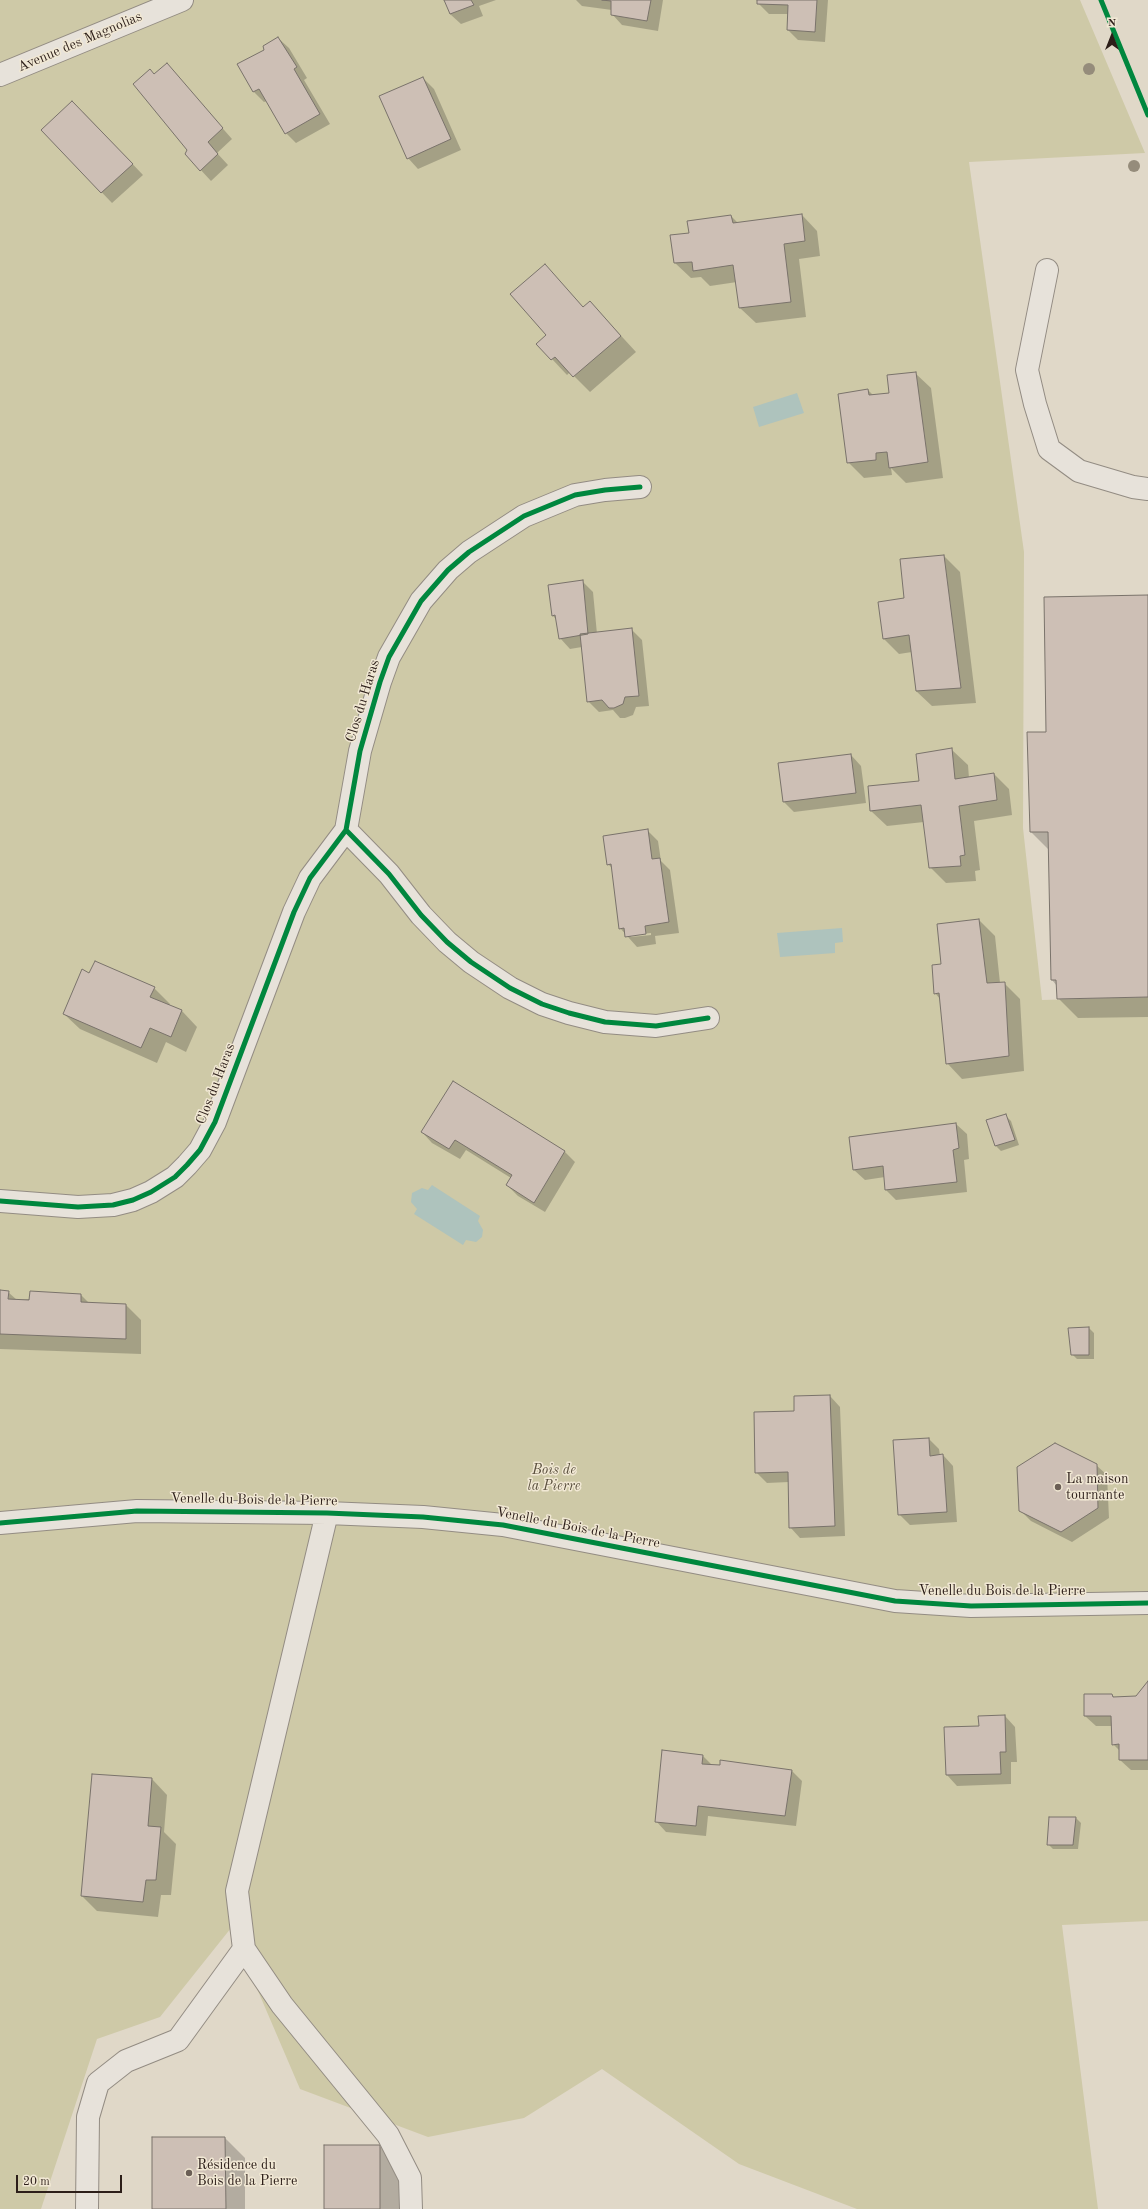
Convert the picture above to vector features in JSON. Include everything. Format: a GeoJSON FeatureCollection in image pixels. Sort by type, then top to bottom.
{"type":"FeatureCollection","features":[{"type":"Feature","properties":{"kind":"street","name":"Avenue des Magnolias"},"geometry":{"type":"LineString","coordinates":[[0,75],[182,0]]}},
{"type":"Feature","properties":{"kind":"street"},"geometry":{"type":"LineString","coordinates":[[1047,270],[1027,370],[1035,404],[1049,449],[1078,471],[1148,490]]}},
{"type":"Feature","properties":{"kind":"street","name":"Clos du Haras"},"geometry":{"type":"LineString","coordinates":[[0,1201],[78,1207],[113,1205],[133,1200],[151,1192],[175,1177],[187,1165],[200,1150],[215,1122],[294,912],[310,878],[346,830],[360,752],[382,676],[389,657],[409,619],[433,586],[469,552],[524,516],[549,504],[582,494],[640,487]]}},
{"type":"Feature","properties":{"kind":"street"},"geometry":{"type":"LineString","coordinates":[[346,830],[389,874],[421,915],[447,942],[471,962],[510,988],[542,1004],[569,1013],[605,1022],[656,1026],[708,1018]]}},
{"type":"Feature","properties":{"kind":"street","name":"Venelle du Bois de la Pierre"},"geometry":{"type":"LineString","coordinates":[[0,1523],[137,1511],[327,1513],[423,1516],[503,1525],[915,1603],[971,1606],[1148,1603]]}},
{"type":"Feature","properties":{"kind":"street"},"geometry":{"type":"LineString","coordinates":[[327,1513],[237,1891],[244,1949],[282,2006],[388,2135],[410,2178],[411,2209]]}},
{"type":"Feature","properties":{"kind":"street"},"geometry":{"type":"LineString","coordinates":[[87,2209],[88,2117],[98,2084],[126,2061],[178,2040],[244,1949]]}},
{"type":"Feature","properties":{"kind":"green space","name":"Bois de la Pierre"},"geometry":{"type":"Polygon","coordinates":[[[0,0],[1080,0],[1145,153],[969,162],[1024,552],[1023,828],[1042,1000],[1148,997],[1148,1921],[1062,1925],[1098,2209],[857,2209],[739,2164],[602,2069],[524,2118],[428,2137],[300,2089],[231,1928],[160,2017],[97,2039],[41,2209],[0,2209],[0,0]]]}},
{"type":"Feature","properties":{"kind":"water"},"geometry":{"type":"Polygon","coordinates":[[[797,393],[804,413],[759,427],[753,407],[797,393]]]}},
{"type":"Feature","properties":{"kind":"water"},"geometry":{"type":"Polygon","coordinates":[[[842,928],[843,942],[835,943],[835,953],[780,957],[777,933],[842,928]]]}},
{"type":"Feature","properties":{"kind":"water"},"geometry":{"type":"Polygon","coordinates":[[[432,1185],[480,1216],[478,1221],[483,1230],[482,1237],[476,1242],[466,1240],[463,1245],[414,1214],[417,1209],[411,1202],[412,1193],[422,1188],[428,1190],[432,1185]]]}},
{"type":"Feature","properties":{"kind":"building"},"geometry":{"type":"Polygon","coordinates":[[[444,0],[471,0],[474,5],[450,14],[444,0]]]}},
{"type":"Feature","properties":{"kind":"building"},"geometry":{"type":"Polygon","coordinates":[[[602,0],[651,0],[647,21],[611,15],[611,1],[602,0]]]}},
{"type":"Feature","properties":{"kind":"building"},"geometry":{"type":"Polygon","coordinates":[[[757,0],[817,0],[815,32],[787,30],[788,5],[757,4],[757,0]]]}},
{"type":"Feature","properties":{"kind":"building"},"geometry":{"type":"Polygon","coordinates":[[[278,37],[297,67],[294,69],[320,114],[285,134],[259,89],[253,92],[237,64],[264,50],[263,46],[278,37]]]}},
{"type":"Feature","properties":{"kind":"building"},"geometry":{"type":"Polygon","coordinates":[[[167,63],[223,128],[208,142],[218,154],[200,171],[185,154],[187,150],[133,84],[150,69],[154,74],[167,63]]]}},
{"type":"Feature","properties":{"kind":"building"},"geometry":{"type":"Polygon","coordinates":[[[423,77],[451,139],[407,159],[379,96],[423,77]]]}},
{"type":"Feature","properties":{"kind":"building"},"geometry":{"type":"Polygon","coordinates":[[[72,101],[133,164],[101,193],[41,130],[72,101]]]}},
{"type":"Feature","properties":{"kind":"building"},"geometry":{"type":"Polygon","coordinates":[[[802,214],[805,241],[784,244],[791,302],[739,308],[733,265],[693,271],[692,262],[674,263],[670,235],[689,233],[687,221],[731,215],[733,223],[802,214]]]}},
{"type":"Feature","properties":{"kind":"building"},"geometry":{"type":"Polygon","coordinates":[[[545,264],[583,307],[590,301],[621,336],[573,377],[555,357],[551,360],[536,344],[546,335],[510,294],[545,264]]]}},
{"type":"Feature","properties":{"kind":"building"},"geometry":{"type":"Polygon","coordinates":[[[916,372],[928,462],[889,468],[887,452],[876,453],[876,460],[847,463],[838,394],[868,389],[869,395],[889,393],[887,375],[916,372]]]}},
{"type":"Feature","properties":{"kind":"building"},"geometry":{"type":"Polygon","coordinates":[[[944,555],[961,688],[916,691],[909,635],[883,639],[878,602],[904,598],[900,559],[944,555]]]}},
{"type":"Feature","properties":{"kind":"building"},"geometry":{"type":"Polygon","coordinates":[[[583,580],[588,634],[559,639],[555,615],[552,616],[548,585],[583,580]]]}},
{"type":"Feature","properties":{"kind":"building"},"geometry":{"type":"Polygon","coordinates":[[[1148,595],[1148,997],[1057,999],[1056,980],[1051,980],[1048,832],[1030,832],[1027,732],[1046,732],[1044,597],[1148,595]]]}},
{"type":"Feature","properties":{"kind":"building"},"geometry":{"type":"Polygon","coordinates":[[[632,628],[639,696],[625,697],[623,704],[614,708],[609,708],[602,700],[587,702],[580,634],[632,628]]]}},
{"type":"Feature","properties":{"kind":"building"},"geometry":{"type":"Polygon","coordinates":[[[952,748],[955,779],[994,773],[997,800],[959,806],[965,855],[960,856],[961,866],[929,868],[921,805],[870,811],[868,786],[919,781],[916,754],[952,748]]]}},
{"type":"Feature","properties":{"kind":"building"},"geometry":{"type":"Polygon","coordinates":[[[851,754],[856,793],[783,802],[778,763],[851,754]]]}},
{"type":"Feature","properties":{"kind":"building"},"geometry":{"type":"Polygon","coordinates":[[[648,829],[652,859],[660,858],[669,922],[645,926],[646,934],[625,937],[624,928],[619,929],[611,864],[607,865],[603,836],[648,829]]]}},
{"type":"Feature","properties":{"kind":"building"},"geometry":{"type":"Polygon","coordinates":[[[979,919],[987,983],[1005,982],[1009,1056],[946,1064],[939,993],[934,994],[932,965],[941,964],[937,924],[979,919]]]}},
{"type":"Feature","properties":{"kind":"building"},"geometry":{"type":"Polygon","coordinates":[[[95,961],[155,987],[150,997],[182,1010],[171,1037],[150,1028],[141,1048],[63,1014],[82,969],[89,973],[95,961]]]}},
{"type":"Feature","properties":{"kind":"building"},"geometry":{"type":"Polygon","coordinates":[[[453,1081],[565,1151],[534,1203],[506,1185],[512,1175],[455,1140],[449,1149],[421,1132],[453,1081]]]}},
{"type":"Feature","properties":{"kind":"building"},"geometry":{"type":"Polygon","coordinates":[[[1006,1114],[1015,1140],[995,1146],[986,1120],[1006,1114]]]}},
{"type":"Feature","properties":{"kind":"building"},"geometry":{"type":"Polygon","coordinates":[[[956,1123],[959,1148],[953,1150],[957,1182],[885,1190],[883,1166],[853,1170],[849,1137],[956,1123]]]}},
{"type":"Feature","properties":{"kind":"building"},"geometry":{"type":"Polygon","coordinates":[[[0,1290],[9,1291],[8,1299],[29,1300],[30,1291],[81,1294],[81,1302],[126,1304],[126,1339],[0,1334],[0,1290]]]}},
{"type":"Feature","properties":{"kind":"building"},"geometry":{"type":"Polygon","coordinates":[[[1089,1327],[1089,1355],[1071,1355],[1068,1328],[1089,1327]]]}},
{"type":"Feature","properties":{"kind":"building"},"geometry":{"type":"Polygon","coordinates":[[[830,1395],[835,1526],[789,1528],[788,1472],[755,1473],[754,1412],[794,1411],[794,1396],[830,1395]]]}},
{"type":"Feature","properties":{"kind":"building"},"geometry":{"type":"Polygon","coordinates":[[[929,1438],[930,1456],[943,1454],[947,1512],[898,1515],[893,1440],[929,1438]]]}},
{"type":"Feature","properties":{"kind":"building","name":"La maison tournante"},"geometry":{"type":"Polygon","coordinates":[[[1055,1443],[1097,1464],[1098,1508],[1061,1532],[1019,1511],[1017,1467],[1055,1443]]]}},
{"type":"Feature","properties":{"kind":"building"},"geometry":{"type":"Polygon","coordinates":[[[1148,1681],[1148,1760],[1119,1760],[1119,1744],[1112,1745],[1111,1716],[1084,1716],[1084,1694],[1112,1694],[1113,1697],[1136,1696],[1148,1681]]]}},
{"type":"Feature","properties":{"kind":"building"},"geometry":{"type":"Polygon","coordinates":[[[1005,1715],[1006,1752],[1000,1752],[1001,1774],[946,1775],[944,1727],[979,1726],[978,1716],[1005,1715]]]}},
{"type":"Feature","properties":{"kind":"building"},"geometry":{"type":"Polygon","coordinates":[[[662,1750],[703,1755],[702,1764],[720,1765],[720,1760],[792,1770],[785,1816],[698,1806],[696,1826],[655,1822],[662,1750]]]}},
{"type":"Feature","properties":{"kind":"building"},"geometry":{"type":"Polygon","coordinates":[[[92,1774],[152,1778],[148,1826],[161,1827],[156,1880],[146,1880],[143,1902],[81,1896],[92,1774]]]}},
{"type":"Feature","properties":{"kind":"building"},"geometry":{"type":"Polygon","coordinates":[[[1049,1817],[1076,1817],[1073,1845],[1047,1845],[1049,1817]]]}},
{"type":"Feature","properties":{"kind":"building","name":"Résidence du Bois de la Pierre"},"geometry":{"type":"Polygon","coordinates":[[[152,2137],[225,2137],[226,2209],[152,2209],[152,2137]]]}},
{"type":"Feature","properties":{"kind":"building","name":"Résidence du Bois de la Pierre"},"geometry":{"type":"Polygon","coordinates":[[[324,2145],[380,2145],[380,2209],[324,2209],[324,2145]]]}},
{"type":"Feature","properties":{"kind":"cycle path"},"geometry":{"type":"LineString","coordinates":[[1101,0],[1148,115]]}},
{"type":"Feature","properties":{"kind":"cycle path"},"geometry":{"type":"LineString","coordinates":[[0,1201],[78,1207],[113,1205],[133,1200],[151,1192],[175,1177],[187,1165],[200,1150],[215,1122],[294,912],[310,878],[346,830],[360,751],[380,682],[389,657],[421,601],[448,570],[469,552],[524,516],[575,495],[605,490],[640,487]]}},
{"type":"Feature","properties":{"kind":"cycle path"},"geometry":{"type":"LineString","coordinates":[[346,830],[389,874],[421,915],[447,942],[471,962],[510,988],[542,1004],[569,1013],[605,1022],[656,1026],[708,1018]]}},
{"type":"Feature","properties":{"kind":"cycle path"},"geometry":{"type":"LineString","coordinates":[[0,1523],[137,1511],[327,1513],[423,1517],[503,1525],[895,1601],[971,1606],[1148,1603]]}},
{"type":"Feature","properties":{"kind":"place","name":"La maison tournante"},"geometry":{"type":"Point","coordinates":[1058,1487]}},
{"type":"Feature","properties":{"kind":"place","name":"Résidence du Bois de la Pierre"},"geometry":{"type":"Point","coordinates":[189,2173]}}]}
